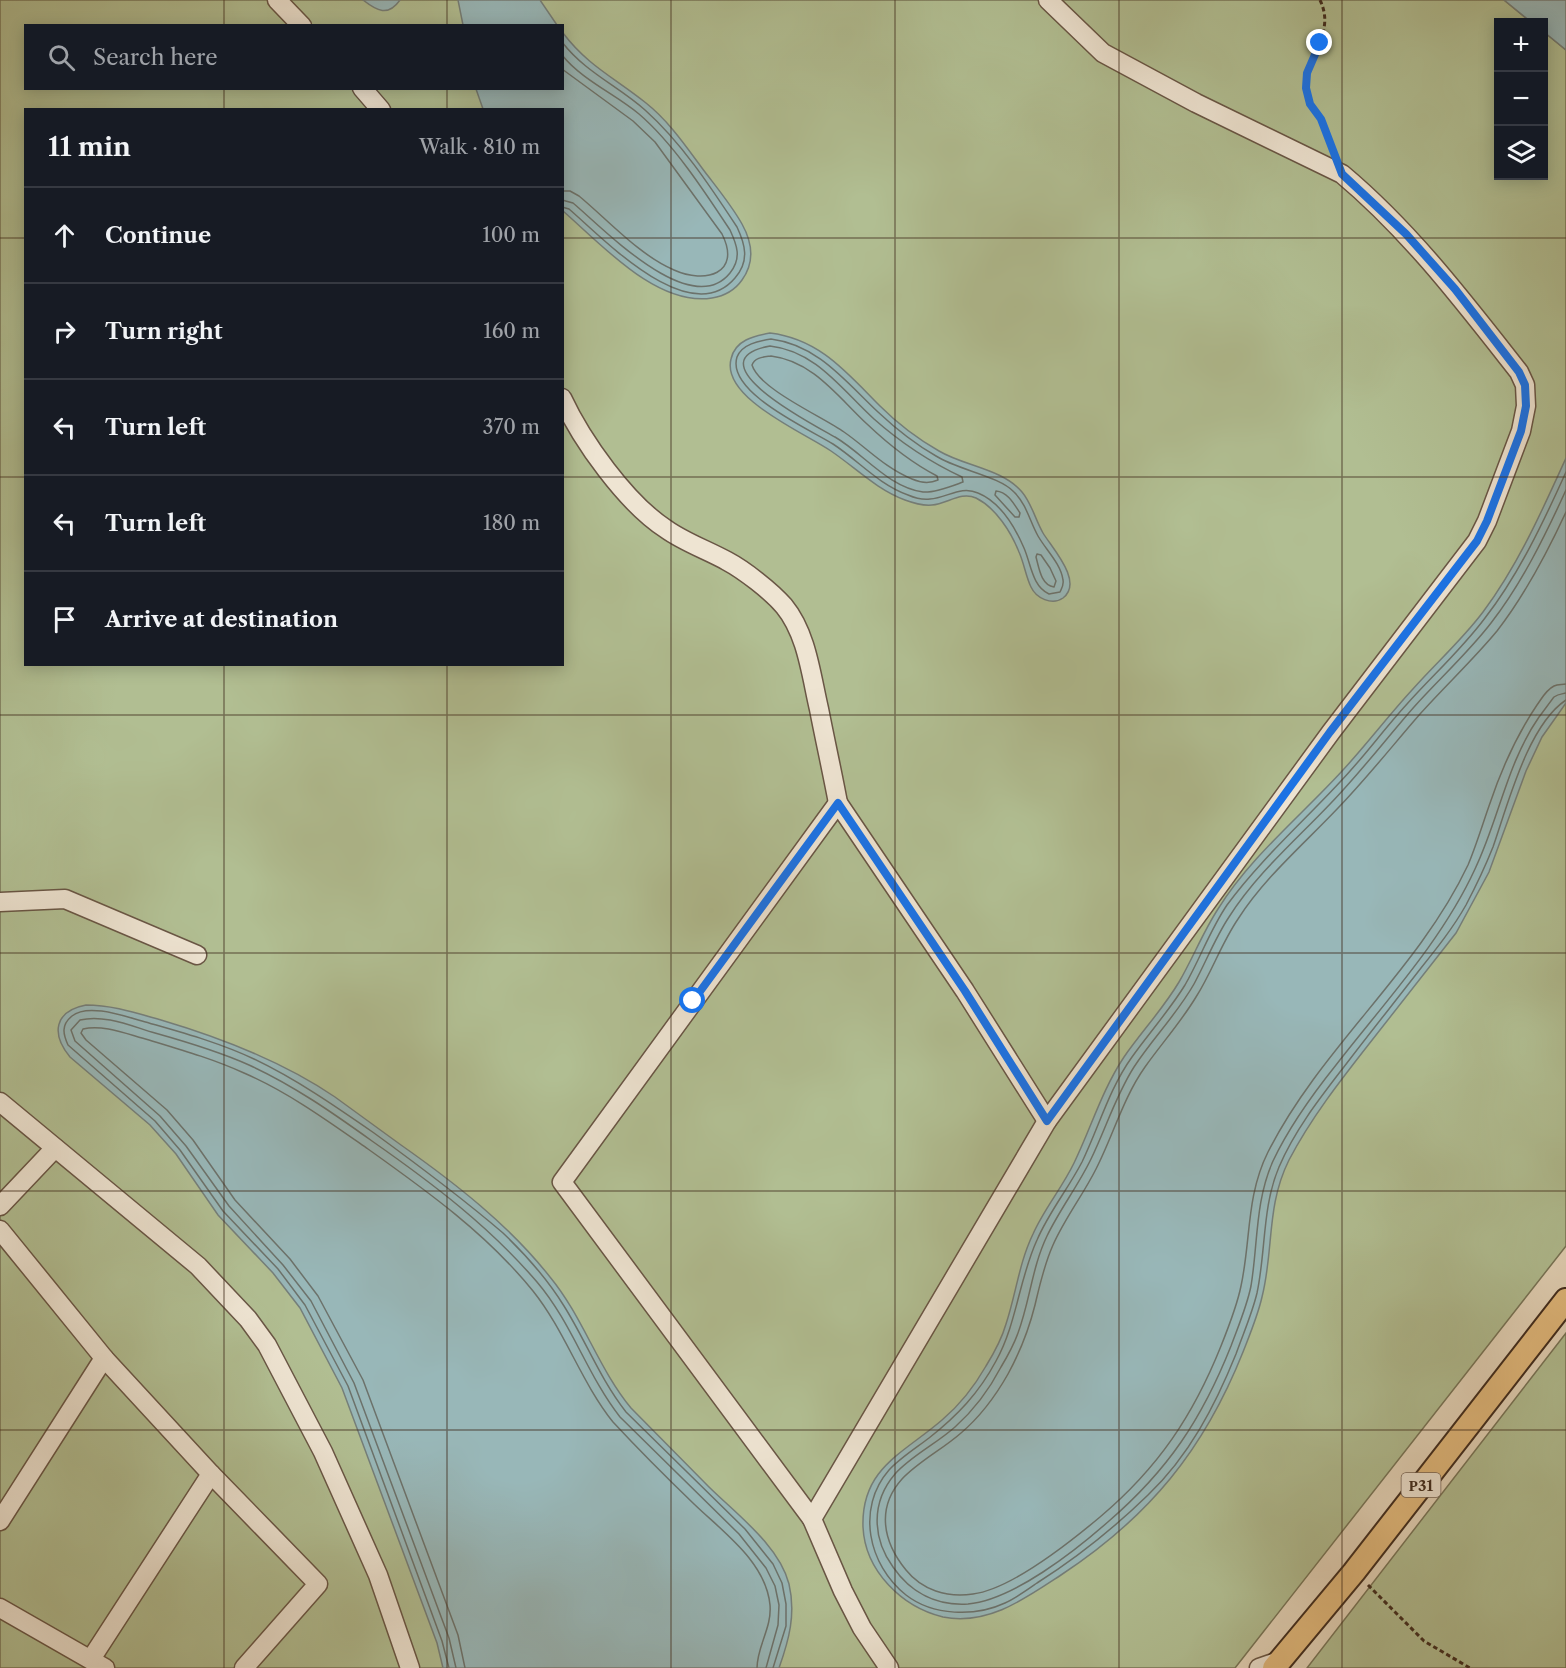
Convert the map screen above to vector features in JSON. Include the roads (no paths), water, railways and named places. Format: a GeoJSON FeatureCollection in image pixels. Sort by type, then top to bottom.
{"type":"FeatureCollection","features":[{"type":"Feature","properties":{"kind":"main road","name":"Р31"},"geometry":{"type":"LineString","coordinates":[[1270,1666],[1354,1572],[1566,1300]]}},
{"type":"Feature","properties":{"kind":"lane"},"geometry":{"type":"LineString","coordinates":[[277,0],[300,24]]}},
{"type":"Feature","properties":{"kind":"lane"},"geometry":{"type":"LineString","coordinates":[[812,1519],[1047,1121],[1330,732],[1466,559],[1487,521],[1521,431],[1526,406],[1525,385],[1519,372],[1455,289],[1406,234],[1342,174],[1196,103],[1103,53],[1048,0]]}},
{"type":"Feature","properties":{"kind":"lane"},"geometry":{"type":"LineString","coordinates":[[364,90],[379,108]]}},
{"type":"Feature","properties":{"kind":"lane"},"geometry":{"type":"LineString","coordinates":[[564,401],[587,441],[625,493],[645,512],[666,530],[729,562],[764,588],[783,606],[797,627],[809,663],[838,803],[965,991],[1047,1121]]}},
{"type":"Feature","properties":{"kind":"lane"},"geometry":{"type":"LineString","coordinates":[[838,803],[562,1182],[812,1519],[843,1591],[862,1628],[889,1668]]}},
{"type":"Feature","properties":{"kind":"lane"},"geometry":{"type":"LineString","coordinates":[[0,902],[65,899],[197,956]]}},
{"type":"Feature","properties":{"kind":"lane"},"geometry":{"type":"LineString","coordinates":[[0,1102],[198,1266],[248,1319],[267,1345],[323,1452],[369,1554],[410,1668]]}},
{"type":"Feature","properties":{"kind":"lane"},"geometry":{"type":"LineString","coordinates":[[0,1206],[55,1148]]}},
{"type":"Feature","properties":{"kind":"lane"},"geometry":{"type":"LineString","coordinates":[[0,1230],[104,1358],[211,1474],[318,1584],[244,1668]]}},
{"type":"Feature","properties":{"kind":"lane"},"geometry":{"type":"LineString","coordinates":[[0,1521],[104,1358]]}},
{"type":"Feature","properties":{"kind":"lane"},"geometry":{"type":"LineString","coordinates":[[0,1608],[98,1664],[211,1474]]}},
{"type":"Feature","properties":{"kind":"water"},"geometry":{"type":"Polygon","coordinates":[[[363,0],[400,0],[391,9],[382,10],[363,0]]]}},
{"type":"Feature","properties":{"kind":"water"},"geometry":{"type":"Polygon","coordinates":[[[458,0],[540,0],[556,24],[463,24],[458,0]]]}},
{"type":"Feature","properties":{"kind":"water"},"geometry":{"type":"Polygon","coordinates":[[[1504,0],[1566,0],[1566,50],[1548,35],[1548,18],[1526,18],[1504,0]]]}},
{"type":"Feature","properties":{"kind":"water"},"geometry":{"type":"Polygon","coordinates":[[[564,34],[592,63],[663,118],[725,198],[738,217],[750,245],[749,266],[742,280],[736,287],[721,296],[691,298],[671,293],[631,270],[564,212],[564,108],[483,108],[476,90],[564,90],[564,34]]]}},
{"type":"Feature","properties":{"kind":"water"},"geometry":{"type":"Polygon","coordinates":[[[770,333],[804,342],[831,359],[893,419],[931,446],[1014,484],[1031,507],[1043,533],[1068,574],[1069,591],[1063,598],[1049,601],[1033,591],[1012,537],[1002,521],[983,502],[965,496],[932,505],[911,502],[875,484],[831,451],[751,401],[731,373],[731,359],[741,343],[770,333]]]}},
{"type":"Feature","properties":{"kind":"water"},"geometry":{"type":"Polygon","coordinates":[[[1566,458],[1566,703],[1542,737],[1526,771],[1489,872],[1456,933],[1337,1086],[1316,1115],[1289,1160],[1277,1194],[1266,1280],[1258,1311],[1228,1387],[1210,1420],[1191,1450],[1147,1505],[1092,1553],[1034,1593],[991,1614],[960,1619],[943,1617],[913,1605],[888,1585],[878,1572],[865,1543],[864,1507],[869,1490],[877,1476],[888,1464],[942,1420],[967,1395],[995,1351],[1033,1234],[1074,1163],[1109,1083],[1124,1057],[1179,982],[1218,909],[1261,854],[1343,770],[1483,612],[1518,557],[1566,458]]]}},
{"type":"Feature","properties":{"kind":"water"},"geometry":{"type":"Polygon","coordinates":[[[86,1005],[124,1010],[184,1027],[251,1052],[294,1072],[335,1097],[421,1159],[499,1222],[534,1258],[562,1292],[619,1393],[631,1408],[755,1530],[776,1556],[789,1584],[792,1606],[786,1647],[779,1668],[443,1668],[437,1643],[342,1388],[300,1308],[273,1273],[218,1215],[176,1154],[150,1125],[70,1057],[60,1040],[59,1025],[67,1012],[86,1005]]]}}]}
